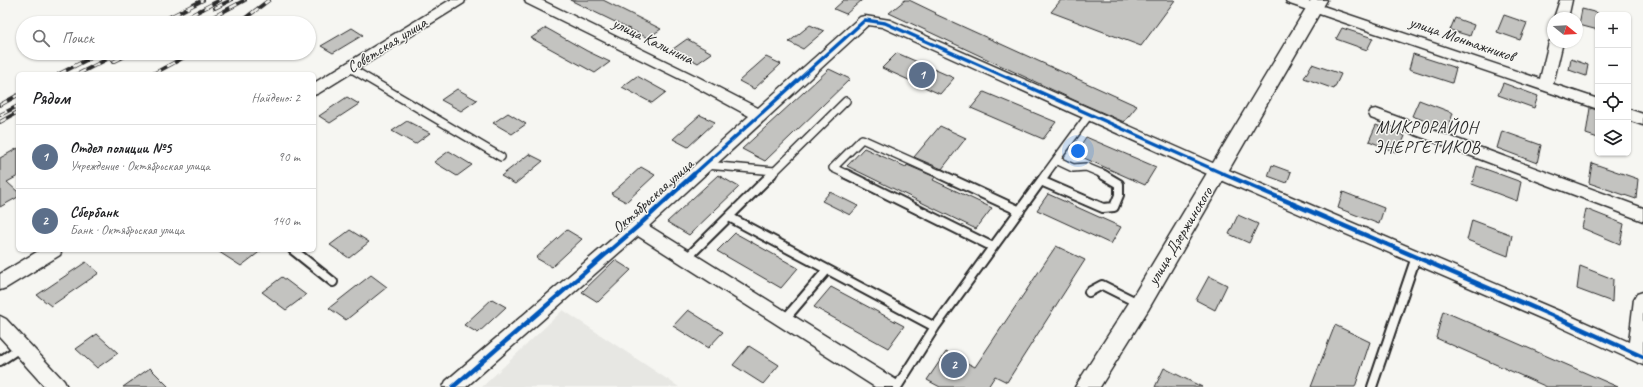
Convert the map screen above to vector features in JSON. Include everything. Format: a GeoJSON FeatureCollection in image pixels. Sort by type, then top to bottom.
{"type":"FeatureCollection","features":[{"type":"Feature","properties":{"kind":"street","name":"Советская улица"},"geometry":{"type":"LineString","coordinates":[[316,89],[459,0]]}},
{"type":"Feature","properties":{"kind":"street","name":"улица Калинина"},"geometry":{"type":"LineString","coordinates":[[531,0],[759,114]]}},
{"type":"Feature","properties":{"kind":"street","name":"улица Монтажников"},"geometry":{"type":"LineString","coordinates":[[1292,0],[1317,4],[1595,103]]}},
{"type":"Feature","properties":{"kind":"street"},"geometry":{"type":"LineString","coordinates":[[1563,12],[1566,0]]}},
{"type":"Feature","properties":{"kind":"street","name":"улица Дзержинского"},"geometry":{"type":"LineString","coordinates":[[1087,387],[1140,304],[1317,4]]}},
{"type":"Feature","properties":{"kind":"street","name":"Октябрьская улица"},"geometry":{"type":"LineString","coordinates":[[453,387],[637,227],[706,165],[759,114],[865,20],[884,23],[1089,115]]}},
{"type":"Feature","properties":{"kind":"street"},"geometry":{"type":"LineString","coordinates":[[1545,86],[1554,48]]}},
{"type":"Feature","properties":{"kind":"street"},"geometry":{"type":"LineString","coordinates":[[1376,114],[1643,215]]}},
{"type":"Feature","properties":{"kind":"street"},"geometry":{"type":"LineString","coordinates":[[1089,115],[1640,355],[1643,299]]}},
{"type":"Feature","properties":{"kind":"street"},"geometry":{"type":"LineString","coordinates":[[1631,115],[1643,120]]}},
{"type":"Feature","properties":{"kind":"street","name":"Октябрьская улица"},"geometry":{"type":"LineString","coordinates":[[637,227],[785,318],[891,387]]}},
{"type":"Feature","properties":{"kind":"street"},"geometry":{"type":"LineString","coordinates":[[0,283],[51,252]]}},
{"type":"Feature","properties":{"kind":"street"},"geometry":{"type":"LineString","coordinates":[[0,324],[57,387]]}},
{"type":"Feature","properties":{"kind":"lane"},"geometry":{"type":"LineString","coordinates":[[350,68],[501,157]]}},
{"type":"Feature","properties":{"kind":"lane"},"geometry":{"type":"LineString","coordinates":[[687,258],[846,101]]}},
{"type":"Feature","properties":{"kind":"lane"},"geometry":{"type":"LineString","coordinates":[[897,387],[935,327],[1089,115]]}},
{"type":"Feature","properties":{"kind":"lane"},"geometry":{"type":"LineString","coordinates":[[993,247],[833,168],[862,138],[1020,211]]}},
{"type":"Feature","properties":{"kind":"lane"},"geometry":{"type":"LineString","coordinates":[[1042,181],[1103,208],[1114,207],[1119,195],[1119,184],[1086,167],[1073,168],[1056,160]]}},
{"type":"Feature","properties":{"kind":"lane"},"geometry":{"type":"LineString","coordinates":[[706,165],[775,171]]}},
{"type":"Feature","properties":{"kind":"lane"},"geometry":{"type":"LineString","coordinates":[[729,217],[935,327]]}},
{"type":"Feature","properties":{"kind":"lane"},"geometry":{"type":"LineString","coordinates":[[296,252],[333,282]]}},
{"type":"Feature","properties":{"kind":"lane"},"geometry":{"type":"LineString","coordinates":[[1372,387],[1416,257]]}},
{"type":"Feature","properties":{"kind":"lane"},"geometry":{"type":"LineString","coordinates":[[785,318],[827,270]]}},
{"type":"Feature","properties":{"kind":"lane"},"geometry":{"type":"LineString","coordinates":[[1088,292],[1102,285],[1140,304]]}},
{"type":"Feature","properties":{"kind":"lane"},"geometry":{"type":"LineString","coordinates":[[0,361],[21,347]]}},
{"type":"Feature","properties":{"kind":"shaded area"},"geometry":{"type":"Polygon","coordinates":[[[563,310],[679,387],[482,387],[563,310]]]}},
{"type":"Feature","properties":{"kind":"building"},"geometry":{"type":"Polygon","coordinates":[[[570,0],[603,0],[661,29],[648,38],[570,0]]]}},
{"type":"Feature","properties":{"kind":"building"},"geometry":{"type":"Polygon","coordinates":[[[844,0],[862,0],[846,14],[834,9],[844,0]]]}},
{"type":"Feature","properties":{"kind":"building"},"geometry":{"type":"Polygon","coordinates":[[[905,0],[909,0],[936,13],[935,14],[1137,106],[1124,122],[1074,100],[889,13],[905,0]]]}},
{"type":"Feature","properties":{"kind":"building"},"geometry":{"type":"Polygon","coordinates":[[[1061,0],[1175,0],[1141,46],[1051,12],[1061,0]]]}},
{"type":"Feature","properties":{"kind":"building"},"geometry":{"type":"Polygon","coordinates":[[[1582,9],[1595,12],[1595,29],[1583,26],[1583,12],[1581,12],[1582,9]]]}},
{"type":"Feature","properties":{"kind":"building"},"geometry":{"type":"Polygon","coordinates":[[[1504,15],[1527,23],[1520,40],[1497,32],[1504,15]]]}},
{"type":"Feature","properties":{"kind":"building"},"geometry":{"type":"Polygon","coordinates":[[[1455,18],[1474,25],[1470,36],[1450,30],[1455,18]]]}},
{"type":"Feature","properties":{"kind":"building"},"geometry":{"type":"Polygon","coordinates":[[[810,25],[824,31],[803,49],[789,42],[810,25]]]}},
{"type":"Feature","properties":{"kind":"building"},"geometry":{"type":"Polygon","coordinates":[[[352,28],[363,35],[333,53],[321,46],[352,28]]]}},
{"type":"Feature","properties":{"kind":"building"},"geometry":{"type":"Polygon","coordinates":[[[546,28],[610,62],[595,73],[531,38],[546,28]]]}},
{"type":"Feature","properties":{"kind":"building"},"geometry":{"type":"Polygon","coordinates":[[[1342,28],[1373,38],[1367,50],[1336,39],[1342,28]]]}},
{"type":"Feature","properties":{"kind":"building"},"geometry":{"type":"Polygon","coordinates":[[[687,39],[712,53],[698,63],[673,49],[687,39]]]}},
{"type":"Feature","properties":{"kind":"building"},"geometry":{"type":"Polygon","coordinates":[[[897,53],[954,78],[940,94],[882,68],[897,53]]]}},
{"type":"Feature","properties":{"kind":"building"},"geometry":{"type":"Polygon","coordinates":[[[1413,54],[1456,68],[1452,83],[1409,69],[1413,54]]]}},
{"type":"Feature","properties":{"kind":"building"},"geometry":{"type":"Polygon","coordinates":[[[766,57],[781,64],[754,89],[739,81],[766,57]]]}},
{"type":"Feature","properties":{"kind":"building"},"geometry":{"type":"Polygon","coordinates":[[[1571,59],[1588,65],[1586,76],[1569,70],[1571,59]]]}},
{"type":"Feature","properties":{"kind":"building"},"geometry":{"type":"Polygon","coordinates":[[[1312,64],[1341,74],[1334,89],[1304,78],[1312,64]]]}},
{"type":"Feature","properties":{"kind":"building"},"geometry":{"type":"Polygon","coordinates":[[[829,69],[850,79],[765,161],[742,149],[829,69]]]}},
{"type":"Feature","properties":{"kind":"building"},"geometry":{"type":"Polygon","coordinates":[[[637,76],[666,92],[652,103],[622,87],[637,76]]]}},
{"type":"Feature","properties":{"kind":"building"},"geometry":{"type":"Polygon","coordinates":[[[1503,83],[1538,96],[1534,108],[1498,95],[1503,83]]]}},
{"type":"Feature","properties":{"kind":"building"},"geometry":{"type":"Polygon","coordinates":[[[457,89],[477,100],[461,111],[441,100],[457,89]]]}},
{"type":"Feature","properties":{"kind":"building"},"geometry":{"type":"Polygon","coordinates":[[[984,92],[1056,122],[1043,139],[971,108],[984,92]]]}},
{"type":"Feature","properties":{"kind":"building"},"geometry":{"type":"Polygon","coordinates":[[[347,97],[359,104],[330,123],[319,116],[347,97]]]}},
{"type":"Feature","properties":{"kind":"building"},"geometry":{"type":"Polygon","coordinates":[[[1419,100],[1453,113],[1448,129],[1412,116],[1419,100]]]}},
{"type":"Feature","properties":{"kind":"building"},"geometry":{"type":"Polygon","coordinates":[[[1590,108],[1595,109],[1595,137],[1586,134],[1590,108]]]}},
{"type":"Feature","properties":{"kind":"building"},"geometry":{"type":"Polygon","coordinates":[[[508,113],[526,124],[512,134],[493,123],[508,113]]]}},
{"type":"Feature","properties":{"kind":"building"},"geometry":{"type":"Polygon","coordinates":[[[700,115],[715,122],[688,147],[673,139],[700,115]]]}},
{"type":"Feature","properties":{"kind":"building"},"geometry":{"type":"Polygon","coordinates":[[[407,121],[430,133],[415,144],[392,131],[407,121]]]}},
{"type":"Feature","properties":{"kind":"building"},"geometry":{"type":"Polygon","coordinates":[[[1376,125],[1405,136],[1398,153],[1369,141],[1376,125]]]}},
{"type":"Feature","properties":{"kind":"building"},"geometry":{"type":"Polygon","coordinates":[[[940,126],[966,138],[942,169],[914,157],[940,126]]]}},
{"type":"Feature","properties":{"kind":"building"},"geometry":{"type":"Polygon","coordinates":[[[1502,131],[1541,145],[1537,163],[1497,148],[1502,131]]]}},
{"type":"Feature","properties":{"kind":"building"},"geometry":{"type":"Polygon","coordinates":[[[1086,137],[1156,167],[1145,185],[1075,154],[1086,137]]]}},
{"type":"Feature","properties":{"kind":"building"},"geometry":{"type":"Polygon","coordinates":[[[864,148],[906,167],[907,165],[935,177],[933,180],[992,208],[976,229],[847,166],[864,148]]]}},
{"type":"Feature","properties":{"kind":"building"},"geometry":{"type":"Polygon","coordinates":[[[16,149],[16,177],[7,182],[16,190],[16,198],[0,207],[0,158],[16,149]]]}},
{"type":"Feature","properties":{"kind":"building"},"geometry":{"type":"Polygon","coordinates":[[[449,151],[472,165],[457,176],[434,162],[449,151]]]}},
{"type":"Feature","properties":{"kind":"building"},"geometry":{"type":"Polygon","coordinates":[[[529,154],[543,161],[515,184],[501,176],[529,154]]]}},
{"type":"Feature","properties":{"kind":"building"},"geometry":{"type":"Polygon","coordinates":[[[1592,163],[1638,179],[1636,199],[1589,183],[1592,163]]]}},
{"type":"Feature","properties":{"kind":"building"},"geometry":{"type":"Polygon","coordinates":[[[1272,165],[1291,172],[1287,183],[1268,176],[1272,165]]]}},
{"type":"Feature","properties":{"kind":"building"},"geometry":{"type":"Polygon","coordinates":[[[1477,166],[1521,182],[1517,201],[1472,184],[1477,166]]]}},
{"type":"Feature","properties":{"kind":"building"},"geometry":{"type":"Polygon","coordinates":[[[641,167],[655,175],[626,202],[611,194],[641,167]]]}},
{"type":"Feature","properties":{"kind":"building"},"geometry":{"type":"Polygon","coordinates":[[[718,175],[739,187],[689,235],[667,222],[718,175]]]}},
{"type":"Feature","properties":{"kind":"building"},"geometry":{"type":"Polygon","coordinates":[[[830,192],[858,206],[850,215],[822,201],[830,192]]]}},
{"type":"Feature","properties":{"kind":"building"},"geometry":{"type":"Polygon","coordinates":[[[1343,192],[1384,208],[1379,224],[1338,208],[1343,192]]]}},
{"type":"Feature","properties":{"kind":"building"},"geometry":{"type":"Polygon","coordinates":[[[1048,194],[1121,227],[1111,244],[1037,210],[1048,194]]]}},
{"type":"Feature","properties":{"kind":"building"},"geometry":{"type":"Polygon","coordinates":[[[1586,209],[1624,224],[1620,244],[1582,228],[1586,209]]]}},
{"type":"Feature","properties":{"kind":"building"},"geometry":{"type":"Polygon","coordinates":[[[1238,215],[1258,224],[1249,243],[1229,234],[1238,215]]]}},
{"type":"Feature","properties":{"kind":"building"},"geometry":{"type":"Polygon","coordinates":[[[1472,220],[1512,235],[1508,256],[1467,240],[1472,220]]]}},
{"type":"Feature","properties":{"kind":"building"},"geometry":{"type":"Polygon","coordinates":[[[350,230],[369,242],[349,258],[330,245],[350,230]]]}},
{"type":"Feature","properties":{"kind":"building"},"geometry":{"type":"Polygon","coordinates":[[[567,230],[582,239],[552,267],[536,258],[567,230]]]}},
{"type":"Feature","properties":{"kind":"building"},"geometry":{"type":"Polygon","coordinates":[[[735,233],[798,268],[781,288],[717,251],[735,233]]]}},
{"type":"Feature","properties":{"kind":"building"},"geometry":{"type":"Polygon","coordinates":[[[1056,246],[1085,260],[1007,382],[995,376],[988,387],[940,387],[927,380],[946,352],[975,367],[1056,246]]]}},
{"type":"Feature","properties":{"kind":"building"},"geometry":{"type":"Polygon","coordinates":[[[219,252],[259,252],[241,266],[219,252]]]}},
{"type":"Feature","properties":{"kind":"building"},"geometry":{"type":"Polygon","coordinates":[[[615,260],[631,270],[598,302],[582,292],[615,260]]]}},
{"type":"Feature","properties":{"kind":"building"},"geometry":{"type":"Polygon","coordinates":[[[86,262],[99,273],[51,306],[37,295],[86,262]]]}},
{"type":"Feature","properties":{"kind":"building"},"geometry":{"type":"Polygon","coordinates":[[[1580,266],[1613,279],[1612,302],[1577,289],[1580,266]]]}},
{"type":"Feature","properties":{"kind":"building"},"geometry":{"type":"Polygon","coordinates":[[[371,275],[387,287],[346,320],[329,308],[371,275]]]}},
{"type":"Feature","properties":{"kind":"building"},"geometry":{"type":"Polygon","coordinates":[[[1209,276],[1227,285],[1215,310],[1196,300],[1209,276]]]}},
{"type":"Feature","properties":{"kind":"building"},"geometry":{"type":"Polygon","coordinates":[[[282,277],[306,295],[286,310],[262,292],[282,277]]]}},
{"type":"Feature","properties":{"kind":"building"},"geometry":{"type":"Polygon","coordinates":[[[831,287],[904,326],[888,348],[814,307],[831,287]]]}},
{"type":"Feature","properties":{"kind":"building"},"geometry":{"type":"Polygon","coordinates":[[[492,299],[506,307],[478,333],[464,325],[492,299]]]}},
{"type":"Feature","properties":{"kind":"building"},"geometry":{"type":"Polygon","coordinates":[[[688,310],[723,332],[708,348],[673,326],[688,310]]]}},
{"type":"Feature","properties":{"kind":"building"},"geometry":{"type":"Polygon","coordinates":[[[1443,311],[1618,387],[1547,387],[1436,338],[1443,311]]]}},
{"type":"Feature","properties":{"kind":"building"},"geometry":{"type":"Polygon","coordinates":[[[1335,325],[1370,342],[1355,387],[1311,387],[1335,325]]]}},
{"type":"Feature","properties":{"kind":"building"},"geometry":{"type":"Polygon","coordinates":[[[97,334],[118,353],[97,368],[76,349],[97,334]]]}},
{"type":"Feature","properties":{"kind":"building"},"geometry":{"type":"Polygon","coordinates":[[[749,346],[779,365],[763,384],[733,365],[749,346]]]}},
{"type":"Feature","properties":{"kind":"building"},"geometry":{"type":"Polygon","coordinates":[[[150,368],[169,387],[123,387],[150,368]]]}},
{"type":"Feature","properties":{"kind":"building"},"geometry":{"type":"Polygon","coordinates":[[[1164,368],[1202,387],[1155,387],[1164,368]]]}},
{"type":"Feature","properties":{"kind":"railway"},"geometry":{"type":"LineString","coordinates":[[172,16],[203,0]]}},
{"type":"Feature","properties":{"kind":"railway"},"geometry":{"type":"LineString","coordinates":[[189,16],[220,0]]}},
{"type":"Feature","properties":{"kind":"railway"},"geometry":{"type":"LineString","coordinates":[[215,8],[231,0]]}},
{"type":"Feature","properties":{"kind":"railway"},"geometry":{"type":"LineString","coordinates":[[215,16],[245,0]]}},
{"type":"Feature","properties":{"kind":"railway"},"geometry":{"type":"LineString","coordinates":[[248,16],[269,0]]}},
{"type":"Feature","properties":{"kind":"railway"},"geometry":{"type":"LineString","coordinates":[[63,72],[86,60]]}},
{"type":"Feature","properties":{"kind":"railway"},"geometry":{"type":"LineString","coordinates":[[82,72],[105,60]]}},
{"type":"Feature","properties":{"kind":"railway"},"geometry":{"type":"LineString","coordinates":[[113,62],[117,60]]}},
{"type":"Feature","properties":{"kind":"railway"},"geometry":{"type":"LineString","coordinates":[[157,72],[179,60]]}},
{"type":"Feature","properties":{"kind":"railway"},"geometry":{"type":"LineString","coordinates":[[0,105],[16,96]]}},
{"type":"Feature","properties":{"kind":"railway"},"geometry":{"type":"LineString","coordinates":[[0,115],[16,107]]}},
{"type":"Feature","properties":{"kind":"railway"},"geometry":{"type":"LineString","coordinates":[[0,122],[16,113]]}},
{"type":"Feature","properties":{"kind":"cycle path"},"geometry":{"type":"LineString","coordinates":[[453,387],[637,227],[865,20],[885,23],[1218,172],[1560,319],[1643,357]]}},
{"type":"Feature","properties":{"kind":"place","name":"Отдел полиции №5"},"geometry":{"type":"Point","coordinates":[922,75]}},
{"type":"Feature","properties":{"kind":"place","name":"Сбербанк"},"geometry":{"type":"Point","coordinates":[954,365]}},
{"type":"Feature","properties":{"kind":"district","name":"МИКРОРАЙОН ЭНЕРГЕТИКОВ"},"geometry":{"type":"Point","coordinates":[1427,137]}}]}
